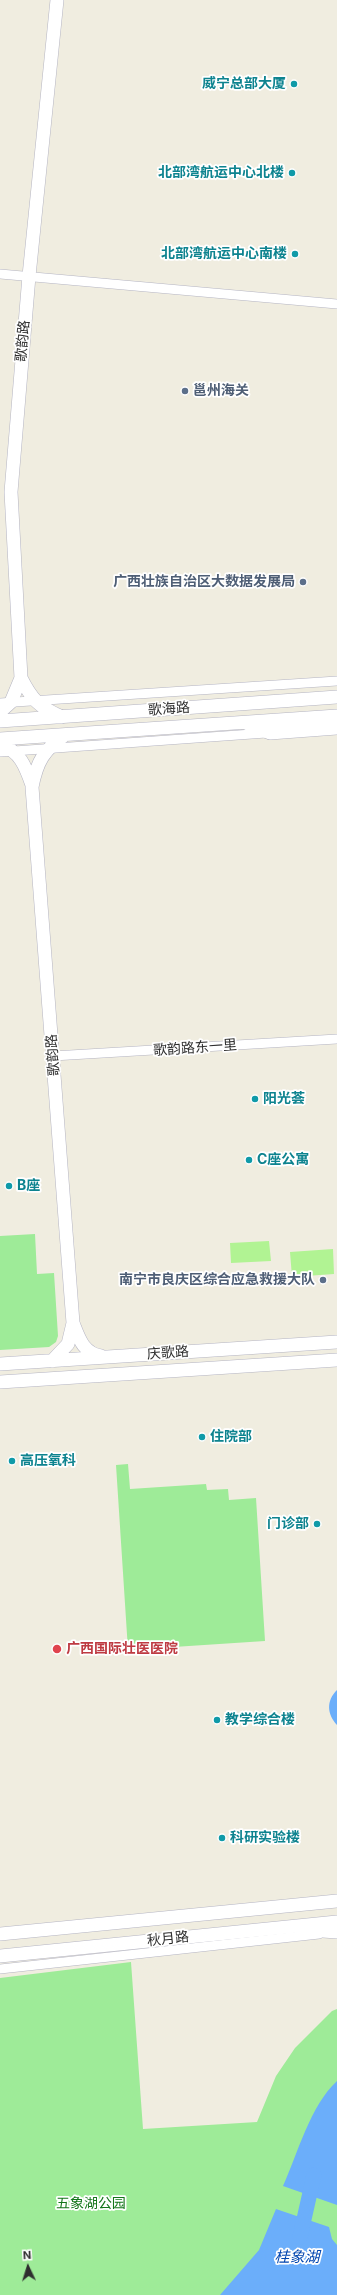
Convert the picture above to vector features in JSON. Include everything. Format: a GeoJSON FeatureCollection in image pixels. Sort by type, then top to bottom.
{"type":"FeatureCollection","features":[{"type":"Feature","properties":{"kind":"street","name":"歌韵路"},"geometry":{"type":"LineString","coordinates":[[21,678],[11,492],[29,276],[56,2]]}},
{"type":"Feature","properties":{"kind":"street"},"geometry":{"type":"LineString","coordinates":[[0,274],[336,305]]}},
{"type":"Feature","properties":{"kind":"street"},"geometry":{"type":"LineString","coordinates":[[0,712],[21,678],[34,701],[45,710],[62,717]]}},
{"type":"Feature","properties":{"kind":"street"},"geometry":{"type":"LineString","coordinates":[[5,703],[337,682]]}},
{"type":"Feature","properties":{"kind":"street","name":"歌海路"},"geometry":{"type":"LineString","coordinates":[[0,721],[337,696]]}},
{"type":"Feature","properties":{"kind":"street","name":"歌海路"},"geometry":{"type":"LineString","coordinates":[[0,739],[337,716]]}},
{"type":"Feature","properties":{"kind":"street"},"geometry":{"type":"LineString","coordinates":[[245,723],[270,733]]}},
{"type":"Feature","properties":{"kind":"street"},"geometry":{"type":"LineString","coordinates":[[0,752],[158,742],[194,737],[337,728]]}},
{"type":"Feature","properties":{"kind":"street","name":"歌韵路"},"geometry":{"type":"LineString","coordinates":[[65,735],[48,749],[35,769],[32,787],[74,1323],[81,1343],[85,1348],[94,1355],[107,1357]]}},
{"type":"Feature","properties":{"kind":"street"},"geometry":{"type":"LineString","coordinates":[[0,745],[14,751]]}},
{"type":"Feature","properties":{"kind":"street","name":"歌韵路"},"geometry":{"type":"LineString","coordinates":[[14,751],[26,770],[32,787]]}},
{"type":"Feature","properties":{"kind":"street","name":"歌韵路东一里"},"geometry":{"type":"LineString","coordinates":[[53,1056],[337,1039]]}},
{"type":"Feature","properties":{"kind":"street","name":"歌韵路"},"geometry":{"type":"LineString","coordinates":[[52,1361],[68,1344],[74,1323]]}},
{"type":"Feature","properties":{"kind":"street","name":"庆歌路"},"geometry":{"type":"LineString","coordinates":[[0,1364],[337,1342]]}},
{"type":"Feature","properties":{"kind":"street"},"geometry":{"type":"LineString","coordinates":[[312,1344],[313,1362]]}},
{"type":"Feature","properties":{"kind":"street","name":"庆歌路"},"geometry":{"type":"LineString","coordinates":[[0,1382],[337,1360]]}},
{"type":"Feature","properties":{"kind":"street","name":"秋月路"},"geometry":{"type":"LineString","coordinates":[[0,1934],[337,1901]]}},
{"type":"Feature","properties":{"kind":"street"},"geometry":{"type":"LineString","coordinates":[[273,1907],[275,1928]]}},
{"type":"Feature","properties":{"kind":"street","name":"秋月路"},"geometry":{"type":"LineString","coordinates":[[0,1956],[337,1922]]}},
{"type":"Feature","properties":{"kind":"street"},"geometry":{"type":"LineString","coordinates":[[292,1927],[333,1933]]}},
{"type":"Feature","properties":{"kind":"street"},"geometry":{"type":"LineString","coordinates":[[0,1969],[333,1933]]}},
{"type":"Feature","properties":{"kind":"green space"},"geometry":{"type":"Polygon","coordinates":[[[35,1234],[37,1274],[54,1273],[58,1336],[56,1342],[49,1347],[0,1350],[0,1236],[35,1234]]]}},
{"type":"Feature","properties":{"kind":"green space"},"geometry":{"type":"Polygon","coordinates":[[[269,1241],[271,1261],[231,1263],[230,1243],[269,1241]]]}},
{"type":"Feature","properties":{"kind":"green space"},"geometry":{"type":"Polygon","coordinates":[[[333,1249],[334,1274],[292,1277],[290,1252],[333,1249]]]}},
{"type":"Feature","properties":{"kind":"green space"},"geometry":{"type":"Polygon","coordinates":[[[128,1464],[130,1489],[206,1484],[207,1490],[228,1489],[229,1500],[256,1498],[265,1641],[128,1650],[116,1465],[128,1464]]]}},
{"type":"Feature","properties":{"kind":"green space","name":"五象湖公园"},"geometry":{"type":"Polygon","coordinates":[[[131,1962],[143,2129],[257,2122],[276,2076],[295,2048],[332,2011],[337,2009],[337,2295],[0,2295],[0,1978],[131,1962]]]}},
{"type":"Feature","properties":{"kind":"water"},"geometry":{"type":"Polygon","coordinates":[[[337,1690],[337,1725],[331,1716],[329,1708],[333,1694],[337,1690]]]}},
{"type":"Feature","properties":{"kind":"water"},"geometry":{"type":"Polygon","coordinates":[[[337,2081],[337,2205],[283,2186],[319,2103],[337,2081]]]}},
{"type":"Feature","properties":{"kind":"water","name":"桂象湖"},"geometry":{"type":"Polygon","coordinates":[[[276,2209],[329,2227],[332,2239],[337,2245],[337,2295],[220,2295],[259,2250],[276,2209]]]}},
{"type":"Feature","properties":{"kind":"waterway"},"geometry":{"type":"LineString","coordinates":[[300,2237],[314,2175]]}},
{"type":"Feature","properties":{"kind":"place","name":"威宁总部大厦"},"geometry":{"type":"Point","coordinates":[294,84]}},
{"type":"Feature","properties":{"kind":"place","name":"北部湾航运中心北楼"},"geometry":{"type":"Point","coordinates":[292,173]}},
{"type":"Feature","properties":{"kind":"place","name":"北部湾航运中心南楼"},"geometry":{"type":"Point","coordinates":[295,254]}},
{"type":"Feature","properties":{"kind":"place","name":"邕州海关"},"geometry":{"type":"Point","coordinates":[185,391]}},
{"type":"Feature","properties":{"kind":"place","name":"广西壮族自治区大数据发展局"},"geometry":{"type":"Point","coordinates":[303,582]}},
{"type":"Feature","properties":{"kind":"place","name":"阳光荟"},"geometry":{"type":"Point","coordinates":[255,1099]}},
{"type":"Feature","properties":{"kind":"place","name":"C座公寓"},"geometry":{"type":"Point","coordinates":[249,1160]}},
{"type":"Feature","properties":{"kind":"place","name":"B座"},"geometry":{"type":"Point","coordinates":[9,1186]}},
{"type":"Feature","properties":{"kind":"place","name":"南宁市良庆区综合应急救援大队"},"geometry":{"type":"Point","coordinates":[323,1280]}},
{"type":"Feature","properties":{"kind":"place","name":"住院部"},"geometry":{"type":"Point","coordinates":[202,1437]}},
{"type":"Feature","properties":{"kind":"place","name":"高压氧科"},"geometry":{"type":"Point","coordinates":[12,1461]}},
{"type":"Feature","properties":{"kind":"place","name":"门诊部"},"geometry":{"type":"Point","coordinates":[317,1524]}},
{"type":"Feature","properties":{"kind":"place","name":"广西国际壮医医院"},"geometry":{"type":"Point","coordinates":[57,1649]}},
{"type":"Feature","properties":{"kind":"place","name":"教学综合楼"},"geometry":{"type":"Point","coordinates":[217,1720]}},
{"type":"Feature","properties":{"kind":"place","name":"科研实验楼"},"geometry":{"type":"Point","coordinates":[222,1838]}}]}
